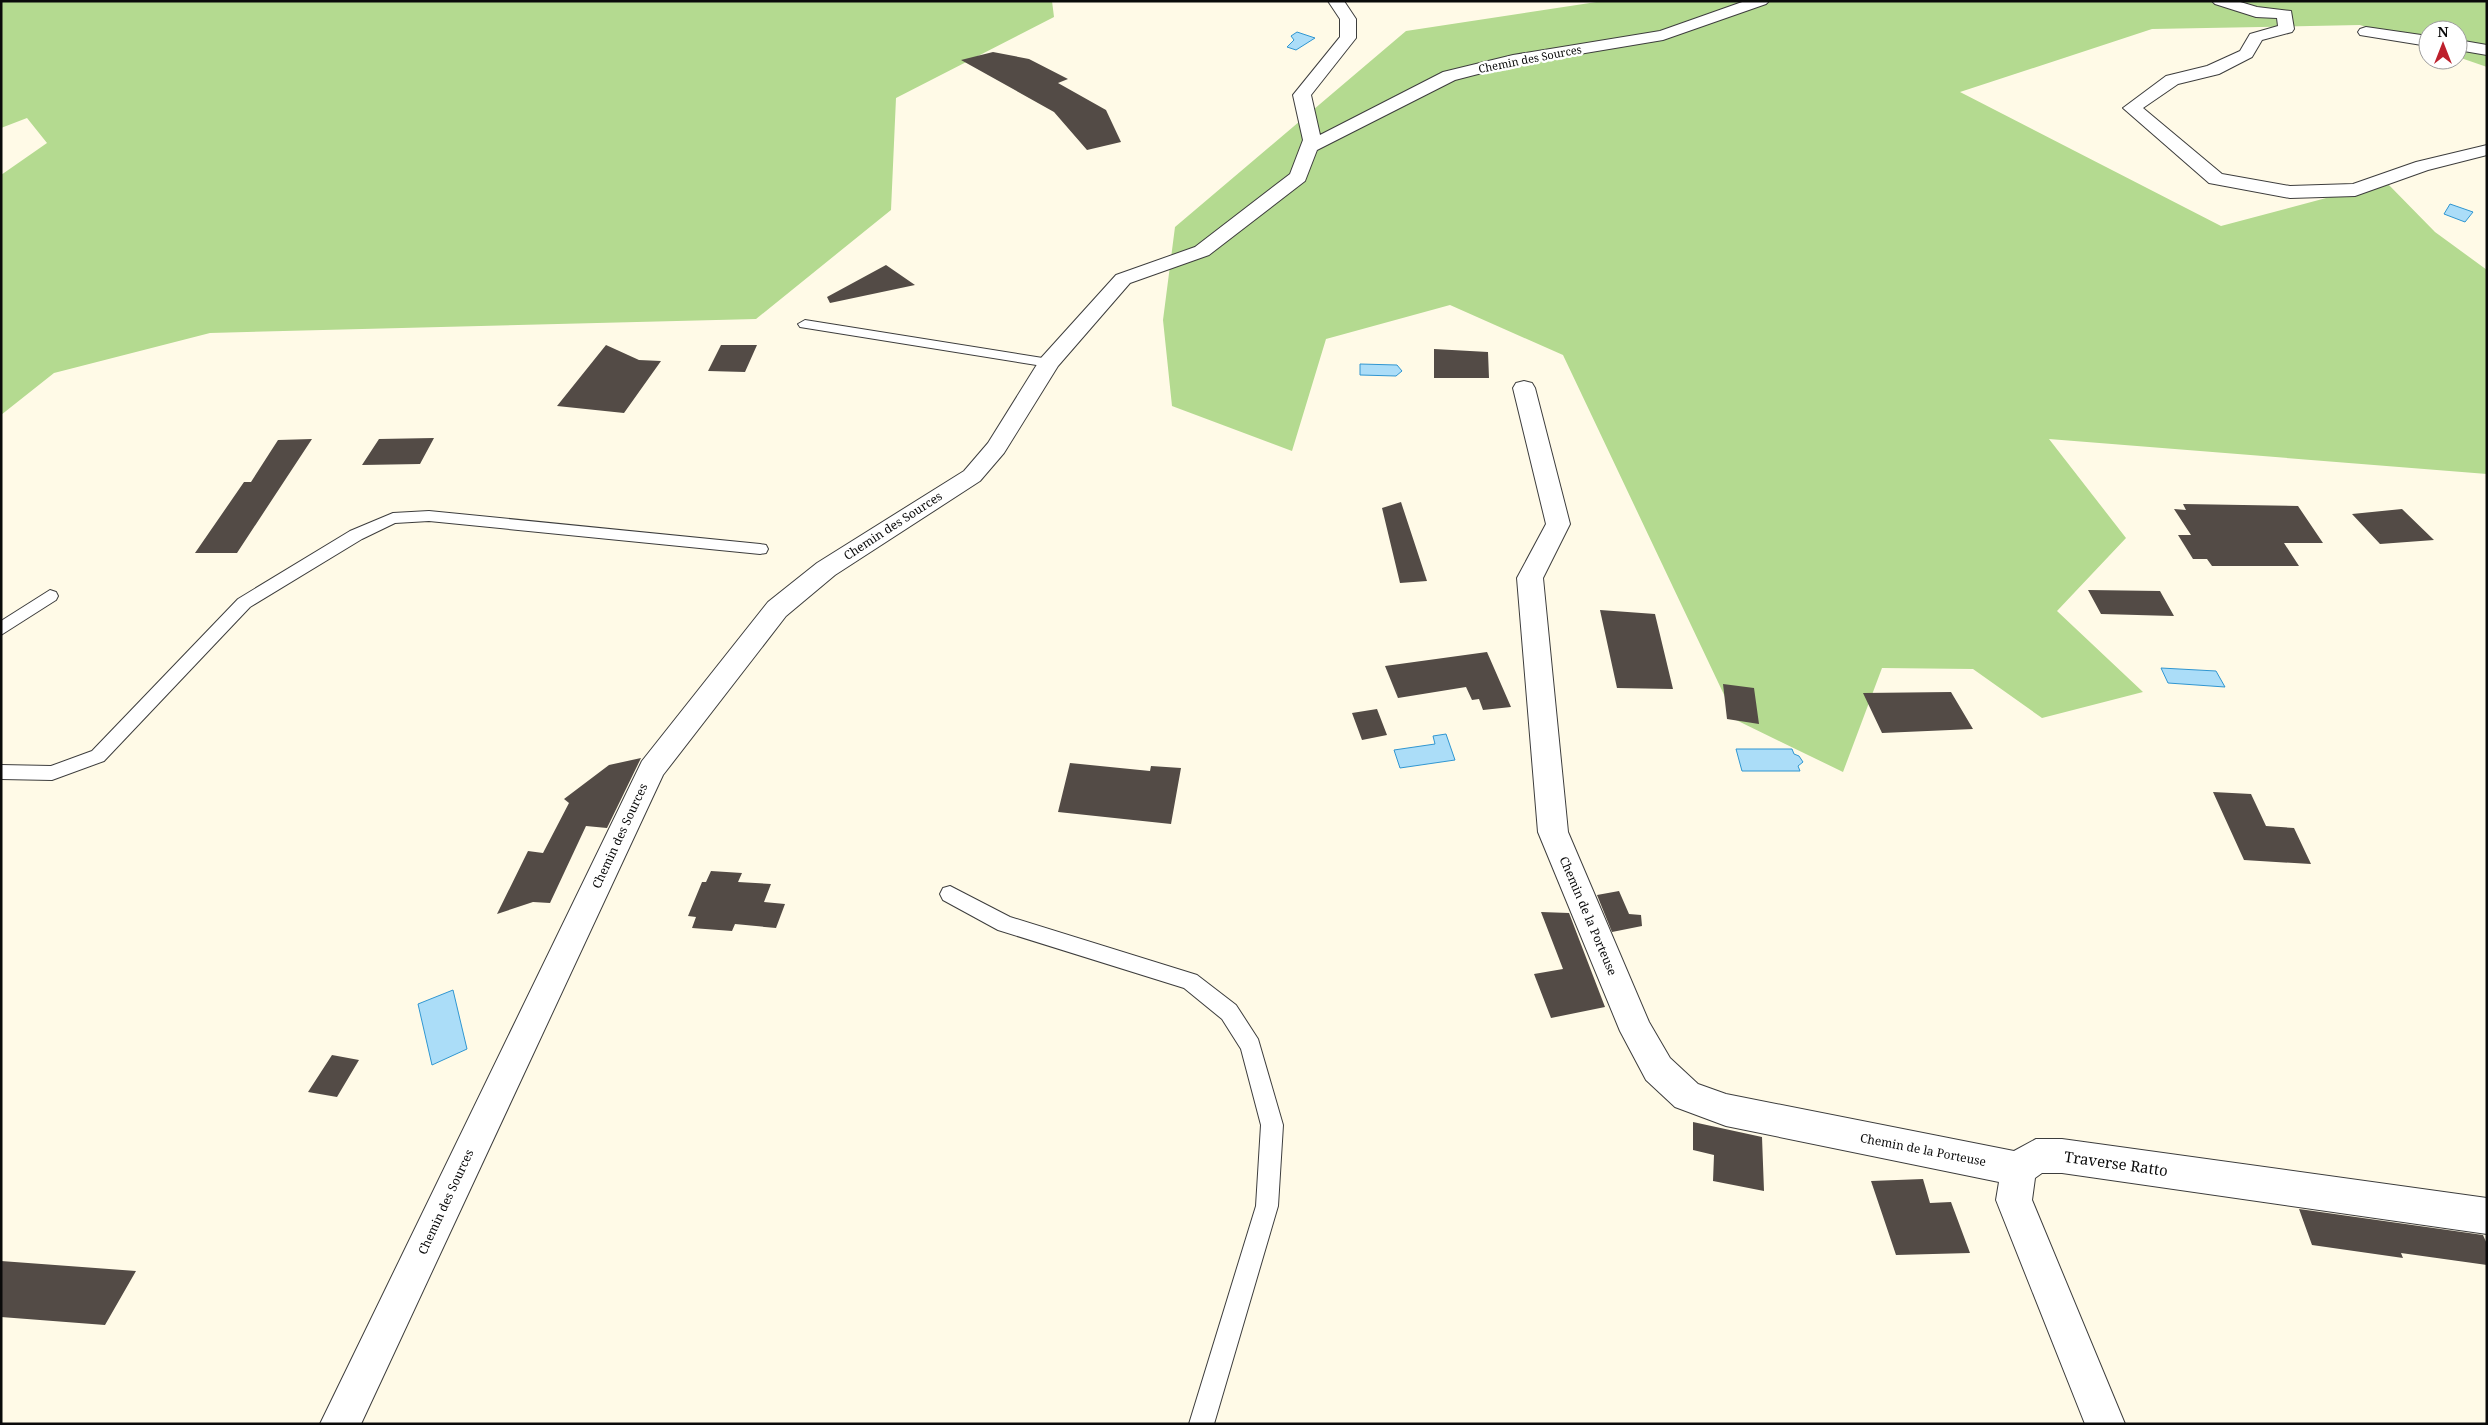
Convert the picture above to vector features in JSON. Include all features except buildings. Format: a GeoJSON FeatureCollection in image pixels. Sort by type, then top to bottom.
{"type":"FeatureCollection","features":[{"type":"Feature","properties":{"kind":"street","name":"Chemin des Sources"},"geometry":{"type":"LineString","coordinates":[[340,1424],[652,769],[777,610],[826,569],[972,476],[996,448],[1049,363],[1124,279],[1202,251],[1298,177],[1312,140],[1302,95],[1348,38],[1348,19],[1336,1]]}},
{"type":"Feature","properties":{"kind":"street","name":"Chemin des Sources"},"geometry":{"type":"LineString","coordinates":[[1310,147],[1449,76],[1513,60],[1664,35],[1761,1]]}},
{"type":"Feature","properties":{"kind":"street"},"geometry":{"type":"LineString","coordinates":[[2220,1],[2256,12],[2285,14],[2286,29],[2256,37],[2246,54],[2213,70],[2172,80],[2132,108],[2216,179],[2290,192],[2355,190],[2422,166],[2487,150]]}},
{"type":"Feature","properties":{"kind":"street"},"geometry":{"type":"LineString","coordinates":[[2366,32],[2418,40]]}},
{"type":"Feature","properties":{"kind":"street"},"geometry":{"type":"LineString","coordinates":[[2468,47],[2487,50]]}},
{"type":"Feature","properties":{"kind":"street","name":"Chemin de la Porteuse"},"geometry":{"type":"LineString","coordinates":[[1524,388],[1558,524],[1530,578],[1552,832],[1636,1031],[1658,1069],[1687,1096],[1726,1110],[2018,1169]]}},
{"type":"Feature","properties":{"kind":"street","name":"Traverse Ratto"},"geometry":{"type":"LineString","coordinates":[[2018,1169],[2036,1156],[2062,1156],[2487,1216]]}},
{"type":"Feature","properties":{"kind":"street"},"geometry":{"type":"LineString","coordinates":[[2018,1169],[2014,1200],[2105,1424]]}},
{"type":"Feature","properties":{"kind":"lane"},"geometry":{"type":"LineString","coordinates":[[804,324],[1049,363]]}},
{"type":"Feature","properties":{"kind":"lane"},"geometry":{"type":"LineString","coordinates":[[1,772],[52,773],[98,756],[244,603],[356,535],[393,518],[429,516],[760,549]]}},
{"type":"Feature","properties":{"kind":"lane"},"geometry":{"type":"LineString","coordinates":[[1,629],[50,596]]}},
{"type":"Feature","properties":{"kind":"lane"},"geometry":{"type":"LineString","coordinates":[[950,894],[1006,924],[1190,982],[1229,1012],[1251,1046],[1272,1125],[1267,1206],[1201,1424]]}},
{"type":"Feature","properties":{"kind":"green space"},"geometry":{"type":"Polygon","coordinates":[[[1,1],[1052,1],[1054,17],[896,98],[891,210],[756,319],[210,333],[54,373],[1,415],[1,175],[47,143],[27,118],[1,128],[1,1]]]}},
{"type":"Feature","properties":{"kind":"green space"},"geometry":{"type":"Polygon","coordinates":[[[1603,1],[2487,1],[2487,67],[2468,60],[2468,20],[2418,20],[2418,44],[2360,25],[2152,29],[1960,92],[2221,226],[2386,182],[2435,232],[2487,270],[2487,474],[2049,439],[2126,538],[2057,611],[2143,692],[2042,718],[1973,669],[1882,668],[1843,772],[1736,720],[1563,355],[1450,305],[1326,339],[1292,451],[1172,406],[1163,320],[1175,227],[1406,31],[1603,1]]]}},
{"type":"Feature","properties":{"kind":"water"},"geometry":{"type":"Polygon","coordinates":[[[1297,32],[1315,38],[1296,50],[1287,47],[1294,40],[1291,36],[1297,32]]]}},
{"type":"Feature","properties":{"kind":"water"},"geometry":{"type":"Polygon","coordinates":[[[2450,204],[2473,212],[2465,222],[2444,214],[2450,204]]]}},
{"type":"Feature","properties":{"kind":"water"},"geometry":{"type":"Polygon","coordinates":[[[1360,364],[1397,365],[1402,371],[1396,376],[1360,375],[1360,364]]]}},
{"type":"Feature","properties":{"kind":"water"},"geometry":{"type":"Polygon","coordinates":[[[2161,668],[2216,671],[2225,687],[2168,683],[2161,668]]]}},
{"type":"Feature","properties":{"kind":"water"},"geometry":{"type":"Polygon","coordinates":[[[1446,734],[1455,760],[1400,768],[1394,750],[1435,744],[1433,736],[1446,734]]]}},
{"type":"Feature","properties":{"kind":"water"},"geometry":{"type":"Polygon","coordinates":[[[1736,749],[1792,749],[1794,754],[1799,756],[1803,762],[1798,766],[1800,771],[1742,771],[1736,749]]]}},
{"type":"Feature","properties":{"kind":"water"},"geometry":{"type":"Polygon","coordinates":[[[453,990],[467,1049],[432,1065],[418,1004],[453,990]]]}}]}
